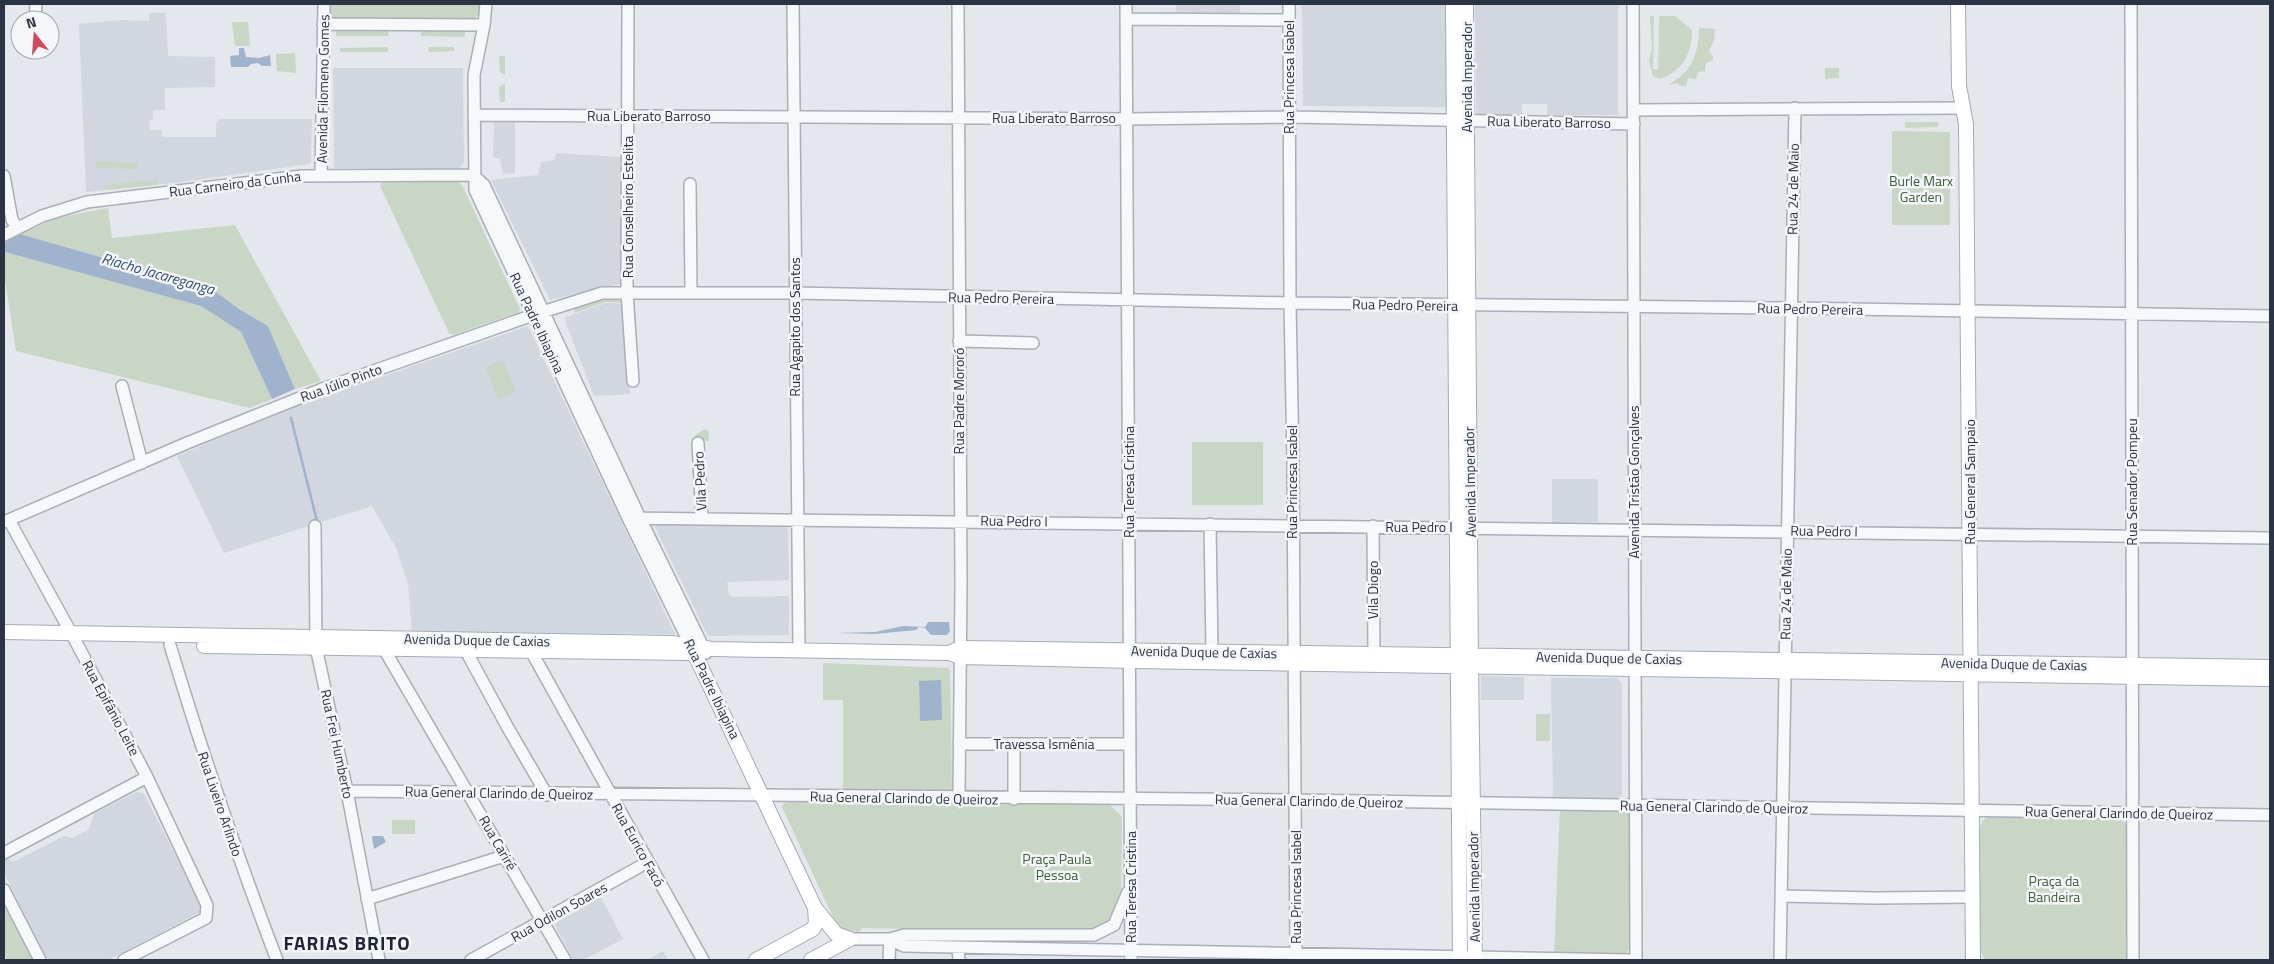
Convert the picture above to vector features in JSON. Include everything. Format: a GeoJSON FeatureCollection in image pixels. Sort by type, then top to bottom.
{"type":"FeatureCollection","features":[{"type":"Feature","properties":{"kind":"main road","name":"Avenida Imperador"},"geometry":{"type":"LineString","coordinates":[[1453,4],[1460,120],[1464,527],[1464,661],[1458,803],[1460,959]]}},
{"type":"Feature","properties":{"kind":"main road","name":"Avenida Imperador"},"geometry":{"type":"LineString","coordinates":[[1460,120],[1466,4]]}},
{"type":"Feature","properties":{"kind":"main road","name":"Rua General Sampaio"},"geometry":{"type":"LineString","coordinates":[[1958,4],[1959,86],[1966,124],[1969,312],[1973,960]]}},
{"type":"Feature","properties":{"kind":"main road","name":"Avenida Duque de Caxias"},"geometry":{"type":"LineString","coordinates":[[4,632],[170,645],[316,642],[384,649],[444,645],[466,651],[799,650],[2133,671],[2270,667]]}},
{"type":"Feature","properties":{"kind":"main road","name":"Avenida Duque de Caxias"},"geometry":{"type":"LineString","coordinates":[[4,641],[74,638],[444,645],[672,643],[699,650]]}},
{"type":"Feature","properties":{"kind":"main road","name":"Rua Padre Ibiapina"},"geometry":{"type":"LineString","coordinates":[[699,650],[815,908],[836,934],[850,939]]}},
{"type":"Feature","properties":{"kind":"main road","name":"Avenida Duque de Caxias"},"geometry":{"type":"LineString","coordinates":[[1130,656],[1212,651],[1293,658],[1374,654],[1464,661]]}},
{"type":"Feature","properties":{"kind":"main road","name":"Avenida Imperador"},"geometry":{"type":"LineString","coordinates":[[1464,661],[1473,803],[1475,959]]}},
{"type":"Feature","properties":{"kind":"main road","name":"Avenida Duque de Caxias"},"geometry":{"type":"LineString","coordinates":[[2133,671],[2270,679]]}},
{"type":"Feature","properties":{"kind":"main road"},"geometry":{"type":"LineString","coordinates":[[756,960],[813,929],[816,923],[815,908]]}},
{"type":"Feature","properties":{"kind":"main road"},"geometry":{"type":"LineString","coordinates":[[811,960],[850,939]]}},
{"type":"Feature","properties":{"kind":"street","name":"Avenida Filomeno Gomes"},"geometry":{"type":"LineString","coordinates":[[321,175],[324,4]]}},
{"type":"Feature","properties":{"kind":"street","name":"Rua Padre Ibiapina"},"geometry":{"type":"LineString","coordinates":[[486,4],[484,25],[474,75],[473,175],[475,190],[640,518],[699,650]]}},
{"type":"Feature","properties":{"kind":"street","name":"Rua Conselheiro Estelita"},"geometry":{"type":"LineString","coordinates":[[628,4],[627,292],[633,381]]}},
{"type":"Feature","properties":{"kind":"street","name":"Rua Agapito dos Santos"},"geometry":{"type":"LineString","coordinates":[[793,4],[796,519],[799,650]]}},
{"type":"Feature","properties":{"kind":"street","name":"Rua Padre Mororó"},"geometry":{"type":"LineString","coordinates":[[958,4],[960,520],[956,653],[959,744],[958,798]]}},
{"type":"Feature","properties":{"kind":"street","name":"Rua Teresa Cristina"},"geometry":{"type":"LineString","coordinates":[[1126,4],[1131,956]]}},
{"type":"Feature","properties":{"kind":"street","name":"Rua Princesa Isabel"},"geometry":{"type":"LineString","coordinates":[[1289,4],[1288,117],[1293,460],[1296,958]]}},
{"type":"Feature","properties":{"kind":"street","name":"Avenida Tristão Gonçalves"},"geometry":{"type":"LineString","coordinates":[[1633,4],[1634,960]]}},
{"type":"Feature","properties":{"kind":"street","name":"Rua Senador Pompeu"},"geometry":{"type":"LineString","coordinates":[[2131,4],[2133,960]]}},
{"type":"Feature","properties":{"kind":"street"},"geometry":{"type":"LineString","coordinates":[[1126,19],[1290,20]]}},
{"type":"Feature","properties":{"kind":"street"},"geometry":{"type":"LineString","coordinates":[[323,24],[484,25]]}},
{"type":"Feature","properties":{"kind":"street","name":"Rua 24 de Maio"},"geometry":{"type":"LineString","coordinates":[[1780,960],[1794,108]]}},
{"type":"Feature","properties":{"kind":"street"},"geometry":{"type":"LineString","coordinates":[[1634,110],[1964,108]]}},
{"type":"Feature","properties":{"kind":"street","name":"Rua Liberato Barroso"},"geometry":{"type":"LineString","coordinates":[[474,115],[1288,117],[1634,124]]}},
{"type":"Feature","properties":{"kind":"street","name":"Rua Carneiro da Cunha"},"geometry":{"type":"LineString","coordinates":[[4,235],[56,210],[87,202],[321,175],[473,175]]}},
{"type":"Feature","properties":{"kind":"street"},"geometry":{"type":"LineString","coordinates":[[4,176],[12,220],[18,228]]}},
{"type":"Feature","properties":{"kind":"street"},"geometry":{"type":"LineString","coordinates":[[690,184],[691,293]]}},
{"type":"Feature","properties":{"kind":"street","name":"Rua Pedro Pereira"},"geometry":{"type":"LineString","coordinates":[[538,313],[602,293],[627,292],[795,293],[1462,306],[1791,308],[2270,316]]}},
{"type":"Feature","properties":{"kind":"street","name":"Rua Padre Ibiapina"},"geometry":{"type":"LineString","coordinates":[[538,313],[628,518],[699,650]]}},
{"type":"Feature","properties":{"kind":"street","name":"Rua Júlio Pinto"},"geometry":{"type":"LineString","coordinates":[[6,521],[141,460],[322,389],[538,313]]}},
{"type":"Feature","properties":{"kind":"street"},"geometry":{"type":"LineString","coordinates":[[959,341],[1033,343]]}},
{"type":"Feature","properties":{"kind":"street"},"geometry":{"type":"LineString","coordinates":[[122,386],[141,460]]}},
{"type":"Feature","properties":{"kind":"street","name":"Vila Pedro"},"geometry":{"type":"LineString","coordinates":[[698,444],[702,518]]}},
{"type":"Feature","properties":{"kind":"street","name":"Rua Pedro I"},"geometry":{"type":"LineString","coordinates":[[628,518],[1129,522],[2270,538]]}},
{"type":"Feature","properties":{"kind":"street","name":"Rua Epifânio Leite"},"geometry":{"type":"LineString","coordinates":[[6,521],[74,638],[147,777],[205,901],[208,912],[206,918],[124,960]]}},
{"type":"Feature","properties":{"kind":"street"},"geometry":{"type":"LineString","coordinates":[[1210,524],[1212,651]]}},
{"type":"Feature","properties":{"kind":"street","name":"Rua Frei Humberto"},"geometry":{"type":"LineString","coordinates":[[315,526],[316,642],[379,960]]}},
{"type":"Feature","properties":{"kind":"street","name":"Vila Diogo"},"geometry":{"type":"LineString","coordinates":[[1373,526],[1374,654]]}},
{"type":"Feature","properties":{"kind":"street","name":"Rua Liveiro Arlindo"},"geometry":{"type":"LineString","coordinates":[[170,645],[203,756],[242,868],[277,960]]}},
{"type":"Feature","properties":{"kind":"street","name":"Rua Cariré"},"geometry":{"type":"LineString","coordinates":[[384,649],[469,792],[565,960]]}},
{"type":"Feature","properties":{"kind":"street"},"geometry":{"type":"LineString","coordinates":[[466,651],[547,794]]}},
{"type":"Feature","properties":{"kind":"street","name":"Rua Eurico Facó"},"geometry":{"type":"LineString","coordinates":[[531,651],[703,960]]}},
{"type":"Feature","properties":{"kind":"street","name":"Travessa Ismênia"},"geometry":{"type":"LineString","coordinates":[[959,744],[1129,744]]}},
{"type":"Feature","properties":{"kind":"street"},"geometry":{"type":"LineString","coordinates":[[1014,744],[1014,799]]}},
{"type":"Feature","properties":{"kind":"street"},"geometry":{"type":"LineString","coordinates":[[4,852],[147,777]]}},
{"type":"Feature","properties":{"kind":"street","name":"Rua General Clarindo de Queiroz"},"geometry":{"type":"LineString","coordinates":[[347,791],[1014,799],[1295,800],[2270,815]]}},
{"type":"Feature","properties":{"kind":"street"},"geometry":{"type":"LineString","coordinates":[[367,899],[504,856]]}},
{"type":"Feature","properties":{"kind":"street","name":"Rua Odilon Soares"},"geometry":{"type":"LineString","coordinates":[[471,960],[648,862]]}},
{"type":"Feature","properties":{"kind":"street"},"geometry":{"type":"LineString","coordinates":[[850,939],[890,939],[904,935],[1094,935],[1114,925],[1132,882]]}},
{"type":"Feature","properties":{"kind":"street"},"geometry":{"type":"LineString","coordinates":[[4,890],[40,960]]}},
{"type":"Feature","properties":{"kind":"street"},"geometry":{"type":"LineString","coordinates":[[1781,896],[1875,898],[1974,897]]}},
{"type":"Feature","properties":{"kind":"street"},"geometry":{"type":"LineString","coordinates":[[890,939],[904,946],[958,948],[1003,954],[1634,960]]}},
{"type":"Feature","properties":{"kind":"street"},"geometry":{"type":"LineString","coordinates":[[889,960],[890,939]]}},
{"type":"Feature","properties":{"kind":"street"},"geometry":{"type":"LineString","coordinates":[[958,948],[959,960]]}},
{"type":"Feature","properties":{"kind":"shaded area"},"geometry":{"type":"Polygon","coordinates":[[[1176,4],[1240,4],[1240,13],[1176,13],[1176,4]]]}},
{"type":"Feature","properties":{"kind":"shaded area"},"geometry":{"type":"Polygon","coordinates":[[[1302,4],[1446,4],[1448,107],[1303,106],[1302,4]]]}},
{"type":"Feature","properties":{"kind":"shaded area"},"geometry":{"type":"Polygon","coordinates":[[[1475,4],[1618,4],[1618,115],[1547,115],[1547,104],[1522,104],[1522,115],[1476,115],[1475,4]]]}},
{"type":"Feature","properties":{"kind":"shaded area"},"geometry":{"type":"Polygon","coordinates":[[[149,13],[166,13],[168,56],[215,57],[215,87],[165,88],[165,110],[153,110],[153,120],[149,120],[150,130],[162,130],[162,137],[216,137],[216,123],[218,119],[312,119],[311,162],[309,164],[181,182],[86,192],[79,24],[120,20],[149,21],[149,13]]]}},
{"type":"Feature","properties":{"kind":"shaded area"},"geometry":{"type":"Polygon","coordinates":[[[333,68],[463,68],[464,162],[459,168],[334,168],[333,68]]]}},
{"type":"Feature","properties":{"kind":"shaded area"},"geometry":{"type":"Polygon","coordinates":[[[515,120],[515,173],[503,174],[500,159],[493,157],[494,121],[515,120]]]}},
{"type":"Feature","properties":{"kind":"shaded area"},"geometry":{"type":"Polygon","coordinates":[[[556,153],[620,157],[624,283],[550,300],[491,180],[538,175],[541,162],[555,160],[556,153]]]}},
{"type":"Feature","properties":{"kind":"shaded area"},"geometry":{"type":"Polygon","coordinates":[[[606,303],[626,304],[630,394],[594,396],[565,321],[566,317],[606,303]]]}},
{"type":"Feature","properties":{"kind":"shaded area"},"geometry":{"type":"Polygon","coordinates":[[[528,326],[675,634],[412,632],[408,584],[396,548],[372,506],[224,553],[177,456],[297,406],[528,326]]]}},
{"type":"Feature","properties":{"kind":"shaded area"},"geometry":{"type":"Polygon","coordinates":[[[1552,479],[1598,479],[1598,522],[1552,523],[1552,479]]]}},
{"type":"Feature","properties":{"kind":"shaded area"},"geometry":{"type":"Polygon","coordinates":[[[657,524],[784,525],[788,530],[789,580],[727,582],[729,595],[733,597],[789,596],[789,635],[708,636],[655,527],[657,524]]]}},
{"type":"Feature","properties":{"kind":"shaded area"},"geometry":{"type":"Polygon","coordinates":[[[1481,676],[1524,677],[1524,700],[1481,700],[1481,676]]]}},
{"type":"Feature","properties":{"kind":"shaded area"},"geometry":{"type":"Polygon","coordinates":[[[1551,678],[1617,678],[1622,684],[1622,795],[1617,798],[1553,797],[1551,678]]]}},
{"type":"Feature","properties":{"kind":"shaded area"},"geometry":{"type":"Polygon","coordinates":[[[137,792],[144,794],[203,909],[202,911],[108,960],[48,960],[4,873],[4,859],[7,858],[13,862],[64,836],[72,838],[88,830],[95,813],[137,792]]]}},
{"type":"Feature","properties":{"kind":"shaded area"},"geometry":{"type":"Polygon","coordinates":[[[601,897],[623,939],[583,960],[574,960],[555,926],[557,922],[601,897]]]}},
{"type":"Feature","properties":{"kind":"shaded area"},"geometry":{"type":"Polygon","coordinates":[[[663,951],[668,960],[647,960],[663,951]]]}},
{"type":"Feature","properties":{"kind":"green space"},"geometry":{"type":"Polygon","coordinates":[[[331,4],[481,4],[481,11],[473,20],[334,20],[330,16],[331,4]]]}},
{"type":"Feature","properties":{"kind":"green space"},"geometry":{"type":"Polygon","coordinates":[[[1650,16],[1654,16],[1653,69],[1658,69],[1659,16],[1675,16],[1692,30],[1692,38],[1685,60],[1675,71],[1660,79],[1653,76],[1649,61],[1652,49],[1650,16]]]}},
{"type":"Feature","properties":{"kind":"green space"},"geometry":{"type":"Polygon","coordinates":[[[232,22],[248,22],[250,46],[235,46],[232,22]]]}},
{"type":"Feature","properties":{"kind":"green space"},"geometry":{"type":"Polygon","coordinates":[[[1699,28],[1717,29],[1715,30],[1714,40],[1709,51],[1713,60],[1706,63],[1705,71],[1698,72],[1696,79],[1688,78],[1686,86],[1681,86],[1677,83],[1669,85],[1685,72],[1693,61],[1697,48],[1699,28]]]}},
{"type":"Feature","properties":{"kind":"green space"},"geometry":{"type":"Polygon","coordinates":[[[336,30],[388,31],[389,36],[336,36],[336,30]]]}},
{"type":"Feature","properties":{"kind":"green space"},"geometry":{"type":"Polygon","coordinates":[[[421,31],[465,31],[465,37],[421,36],[421,31]]]}},
{"type":"Feature","properties":{"kind":"green space"},"geometry":{"type":"Polygon","coordinates":[[[388,47],[388,52],[340,52],[340,48],[388,47]]]}},
{"type":"Feature","properties":{"kind":"green space"},"geometry":{"type":"Polygon","coordinates":[[[428,47],[454,47],[454,51],[429,52],[428,47]]]}},
{"type":"Feature","properties":{"kind":"green space"},"geometry":{"type":"Polygon","coordinates":[[[295,53],[296,73],[277,71],[276,54],[295,53]]]}},
{"type":"Feature","properties":{"kind":"green space"},"geometry":{"type":"Polygon","coordinates":[[[499,56],[505,56],[505,75],[500,72],[499,56]]]}},
{"type":"Feature","properties":{"kind":"green space"},"geometry":{"type":"Polygon","coordinates":[[[1825,68],[1839,68],[1839,78],[1825,79],[1825,68]]]}},
{"type":"Feature","properties":{"kind":"green space"},"geometry":{"type":"Polygon","coordinates":[[[505,83],[505,102],[500,102],[499,87],[505,83]]]}},
{"type":"Feature","properties":{"kind":"green space"},"geometry":{"type":"Polygon","coordinates":[[[1905,122],[1938,122],[1938,127],[1905,128],[1905,122]]]}},
{"type":"Feature","properties":{"kind":"green space","name":"Burle Marx Garden"},"geometry":{"type":"Polygon","coordinates":[[[1892,131],[1950,132],[1950,225],[1892,225],[1892,131]]]}},
{"type":"Feature","properties":{"kind":"green space"},"geometry":{"type":"Polygon","coordinates":[[[96,161],[139,163],[136,169],[97,168],[96,161]]]}},
{"type":"Feature","properties":{"kind":"green space"},"geometry":{"type":"Polygon","coordinates":[[[157,180],[158,185],[105,190],[104,185],[157,180]]]}},
{"type":"Feature","properties":{"kind":"green space"},"geometry":{"type":"Polygon","coordinates":[[[456,181],[462,185],[520,309],[519,312],[453,335],[449,333],[380,186],[382,183],[456,181]]]}},
{"type":"Feature","properties":{"kind":"green space"},"geometry":{"type":"Polygon","coordinates":[[[108,208],[112,238],[235,225],[321,381],[295,389],[268,326],[239,309],[212,289],[20,234],[57,218],[108,208]]]}},
{"type":"Feature","properties":{"kind":"green space"},"geometry":{"type":"Polygon","coordinates":[[[4,249],[5,252],[201,306],[241,332],[272,399],[250,408],[16,351],[4,273],[4,249]]]}},
{"type":"Feature","properties":{"kind":"green space"},"geometry":{"type":"Polygon","coordinates":[[[600,299],[626,299],[626,303],[606,302],[575,313],[573,307],[600,299]]]}},
{"type":"Feature","properties":{"kind":"green space"},"geometry":{"type":"Polygon","coordinates":[[[503,360],[516,392],[498,399],[485,367],[503,360]]]}},
{"type":"Feature","properties":{"kind":"green space"},"geometry":{"type":"Polygon","coordinates":[[[705,429],[709,431],[709,441],[697,441],[695,435],[705,429]]]}},
{"type":"Feature","properties":{"kind":"green space"},"geometry":{"type":"Polygon","coordinates":[[[1192,442],[1263,442],[1263,505],[1192,505],[1192,442]]]}},
{"type":"Feature","properties":{"kind":"green space"},"geometry":{"type":"Polygon","coordinates":[[[823,663],[948,668],[950,670],[952,790],[843,789],[843,700],[823,700],[823,663]]]}},
{"type":"Feature","properties":{"kind":"green space"},"geometry":{"type":"Polygon","coordinates":[[[1536,714],[1550,714],[1550,741],[1536,741],[1536,714]]]}},
{"type":"Feature","properties":{"kind":"green space","name":"Praça Paula Pessoa"},"geometry":{"type":"Polygon","coordinates":[[[784,803],[1109,804],[1122,817],[1121,903],[1116,918],[1090,932],[862,928],[859,932],[844,930],[837,926],[782,807],[784,803]]]}},
{"type":"Feature","properties":{"kind":"green space"},"geometry":{"type":"Polygon","coordinates":[[[1560,809],[1627,811],[1629,813],[1629,949],[1626,954],[1554,954],[1560,809]]]}},
{"type":"Feature","properties":{"kind":"green space","name":"Praça da Bandeira"},"geometry":{"type":"Polygon","coordinates":[[[1988,817],[2120,818],[2128,826],[2128,950],[2125,960],[1985,960],[1980,950],[1980,827],[1983,820],[1988,817]]]}},
{"type":"Feature","properties":{"kind":"green space"},"geometry":{"type":"Polygon","coordinates":[[[392,820],[415,820],[415,834],[392,834],[392,820]]]}},
{"type":"Feature","properties":{"kind":"green space"},"geometry":{"type":"Polygon","coordinates":[[[4,902],[33,960],[7,960],[4,953],[4,902]]]}},
{"type":"Feature","properties":{"kind":"water"},"geometry":{"type":"Polygon","coordinates":[[[239,48],[244,48],[246,57],[259,58],[270,55],[271,66],[262,66],[258,63],[251,64],[248,67],[231,67],[230,56],[239,55],[239,48]]]}},
{"type":"Feature","properties":{"kind":"water"},"geometry":{"type":"Polygon","coordinates":[[[20,234],[212,289],[239,309],[268,326],[295,389],[272,399],[241,332],[201,306],[5,252],[4,243],[20,234]]]}},
{"type":"Feature","properties":{"kind":"water"},"geometry":{"type":"Polygon","coordinates":[[[928,622],[949,622],[950,631],[947,635],[931,635],[925,628],[919,627],[916,630],[875,634],[837,633],[875,632],[903,626],[925,627],[928,622]]]}},
{"type":"Feature","properties":{"kind":"water"},"geometry":{"type":"Polygon","coordinates":[[[941,680],[942,720],[920,721],[919,681],[941,680]]]}},
{"type":"Feature","properties":{"kind":"water"},"geometry":{"type":"Polygon","coordinates":[[[373,836],[383,836],[386,842],[374,849],[373,836]]]}},
{"type":"Feature","properties":{"kind":"waterway","name":"Riacho Jacareganga"},"geometry":{"type":"LineString","coordinates":[[291,418],[317,521]]}},
{"type":"Feature","properties":{"kind":"district","name":"FARIAS BRITO"},"geometry":{"type":"Point","coordinates":[347,943]}}]}
